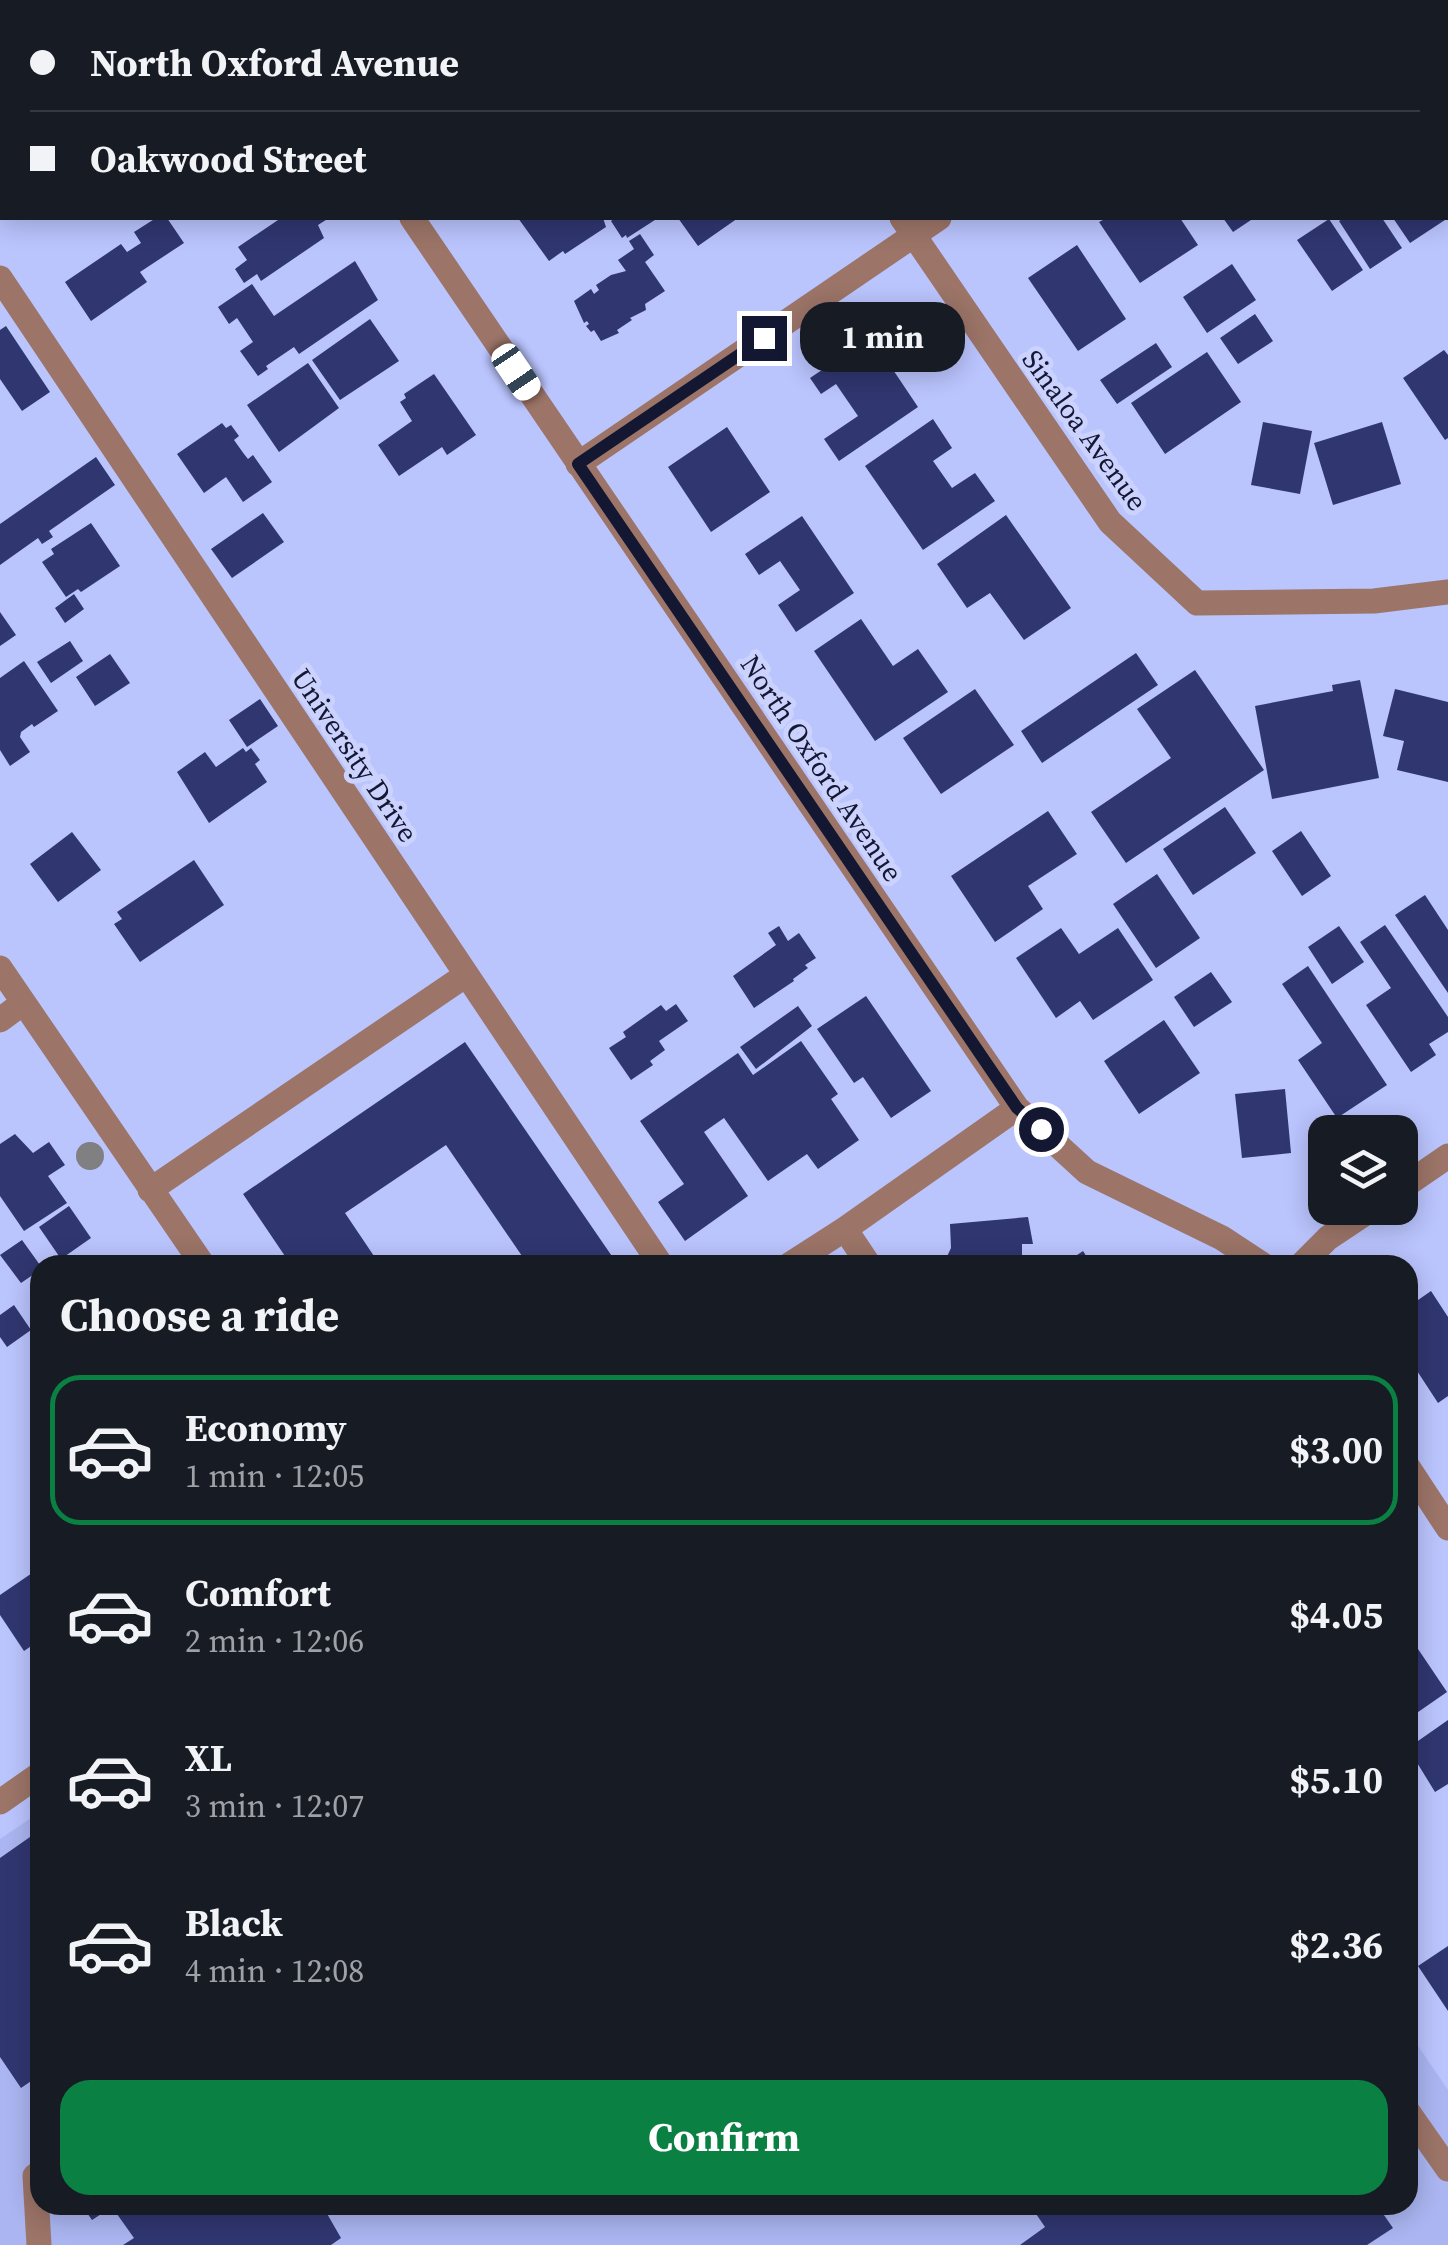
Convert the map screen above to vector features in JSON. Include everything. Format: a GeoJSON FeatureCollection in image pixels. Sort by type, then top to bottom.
{"type":"FeatureCollection","features":[{"type":"Feature","properties":{"kind":"street","name":"North Oxford Avenue"},"geometry":{"type":"LineString","coordinates":[[413,220],[1017,1108],[1087,1172],[1222,1238],[1248,1255]]}},
{"type":"Feature","properties":{"kind":"street"},"geometry":{"type":"LineString","coordinates":[[578,464],[908,226]]}},
{"type":"Feature","properties":{"kind":"street","name":"Sinaloa Avenue"},"geometry":{"type":"LineString","coordinates":[[908,226],[1110,522],[1198,603],[1374,601],[1448,592]]}},
{"type":"Feature","properties":{"kind":"street","name":"University Drive"},"geometry":{"type":"LineString","coordinates":[[0,278],[654,1255]]}},
{"type":"Feature","properties":{"kind":"street"},"geometry":{"type":"LineString","coordinates":[[0,968],[196,1255]]}},
{"type":"Feature","properties":{"kind":"street"},"geometry":{"type":"LineString","coordinates":[[150,1190],[466,975]]}},
{"type":"Feature","properties":{"kind":"street"},"geometry":{"type":"LineString","coordinates":[[0,1020],[23,1003]]}},
{"type":"Feature","properties":{"kind":"street"},"geometry":{"type":"LineString","coordinates":[[805,1255],[1017,1108]]}},
{"type":"Feature","properties":{"kind":"street"},"geometry":{"type":"LineString","coordinates":[[1418,1177],[1448,1156]]}},
{"type":"Feature","properties":{"kind":"street"},"geometry":{"type":"LineString","coordinates":[[1311,1255],[1348,1225]]}},
{"type":"Feature","properties":{"kind":"street"},"geometry":{"type":"LineString","coordinates":[[845,1230],[862,1255]]}},
{"type":"Feature","properties":{"kind":"street"},"geometry":{"type":"LineString","coordinates":[[1418,1482],[1448,1528]]}},
{"type":"Feature","properties":{"kind":"street"},"geometry":{"type":"LineString","coordinates":[[0,1802],[30,1781]]}},
{"type":"Feature","properties":{"kind":"street"},"geometry":{"type":"LineString","coordinates":[[1418,2126],[1448,2168]]}},
{"type":"Feature","properties":{"kind":"street"},"geometry":{"type":"LineString","coordinates":[[37,2215],[39,2245]]}},
{"type":"Feature","properties":{"kind":"shaded area"},"geometry":{"type":"Polygon","coordinates":[[[30,1819],[30,2215],[1418,2215],[1418,2046],[1448,2090],[1448,2245],[0,2245],[0,1839],[30,1819]]]}},
{"type":"Feature","properties":{"kind":"building"},"geometry":{"type":"Polygon","coordinates":[[[153,220],[168,220],[184,243],[140,272],[147,282],[91,321],[65,282],[121,244],[127,252],[141,243],[134,232],[153,220]]]}},
{"type":"Feature","properties":{"kind":"building"},"geometry":{"type":"Polygon","coordinates":[[[278,220],[326,220],[318,225],[324,238],[261,281],[257,274],[244,283],[235,269],[247,260],[238,247],[278,220]]]}},
{"type":"Feature","properties":{"kind":"building"},"geometry":{"type":"Polygon","coordinates":[[[519,220],[604,220],[606,227],[549,261],[519,220]]]}},
{"type":"Feature","properties":{"kind":"building"},"geometry":{"type":"Polygon","coordinates":[[[655,220],[627,238],[622,238],[611,221],[655,220]]]}},
{"type":"Feature","properties":{"kind":"building"},"geometry":{"type":"Polygon","coordinates":[[[679,220],[735,220],[698,246],[679,220]]]}},
{"type":"Feature","properties":{"kind":"building"},"geometry":{"type":"Polygon","coordinates":[[[1181,220],[1198,245],[1140,283],[1099,222],[1181,220]]]}},
{"type":"Feature","properties":{"kind":"building"},"geometry":{"type":"Polygon","coordinates":[[[1224,220],[1251,220],[1233,232],[1224,220]]]}},
{"type":"Feature","properties":{"kind":"building"},"geometry":{"type":"Polygon","coordinates":[[[1330,220],[1363,270],[1332,291],[1297,240],[1330,220]]]}},
{"type":"Feature","properties":{"kind":"building"},"geometry":{"type":"Polygon","coordinates":[[[1383,220],[1402,248],[1370,269],[1339,221],[1383,220]]]}},
{"type":"Feature","properties":{"kind":"building"},"geometry":{"type":"Polygon","coordinates":[[[1394,220],[1445,220],[1410,243],[1394,220]]]}},
{"type":"Feature","properties":{"kind":"building"},"geometry":{"type":"Polygon","coordinates":[[[640,234],[654,255],[645,262],[665,291],[645,304],[646,310],[630,318],[617,330],[619,333],[601,341],[586,326],[589,324],[584,323],[574,301],[591,289],[594,294],[599,290],[596,285],[611,275],[626,271],[618,260],[634,249],[629,241],[640,234]]]}},
{"type":"Feature","properties":{"kind":"building"},"geometry":{"type":"Polygon","coordinates":[[[1077,245],[1126,319],[1078,351],[1028,278],[1077,245]]]}},
{"type":"Feature","properties":{"kind":"building"},"geometry":{"type":"Polygon","coordinates":[[[355,261],[378,300],[299,354],[294,347],[258,376],[240,351],[253,342],[237,318],[229,324],[218,307],[252,284],[274,316],[355,261]]]}},
{"type":"Feature","properties":{"kind":"building"},"geometry":{"type":"Polygon","coordinates":[[[1232,264],[1256,300],[1207,333],[1183,297],[1232,264]]]}},
{"type":"Feature","properties":{"kind":"building"},"geometry":{"type":"Polygon","coordinates":[[[1255,314],[1273,341],[1238,364],[1220,338],[1255,314]]]}},
{"type":"Feature","properties":{"kind":"building"},"geometry":{"type":"Polygon","coordinates":[[[370,319],[399,361],[340,400],[312,360],[370,319]]]}},
{"type":"Feature","properties":{"kind":"building"},"geometry":{"type":"Polygon","coordinates":[[[6,326],[50,392],[22,411],[0,379],[0,330],[6,326]]]}},
{"type":"Feature","properties":{"kind":"building"},"geometry":{"type":"Polygon","coordinates":[[[871,337],[918,407],[839,461],[824,439],[858,416],[836,384],[821,394],[810,378],[871,337]]]}},
{"type":"Feature","properties":{"kind":"building"},"geometry":{"type":"Polygon","coordinates":[[[1156,343],[1172,367],[1117,404],[1100,380],[1156,343]]]}},
{"type":"Feature","properties":{"kind":"building"},"geometry":{"type":"Polygon","coordinates":[[[1444,350],[1448,355],[1445,440],[1403,378],[1444,350]]]}},
{"type":"Feature","properties":{"kind":"building"},"geometry":{"type":"Polygon","coordinates":[[[1207,352],[1241,402],[1165,454],[1131,403],[1207,352]]]}},
{"type":"Feature","properties":{"kind":"building"},"geometry":{"type":"Polygon","coordinates":[[[308,363],[339,408],[279,452],[247,405],[308,363]]]}},
{"type":"Feature","properties":{"kind":"building"},"geometry":{"type":"Polygon","coordinates":[[[434,374],[476,435],[447,455],[442,447],[399,476],[378,445],[412,421],[400,402],[406,398],[404,394],[434,374]]]}},
{"type":"Feature","properties":{"kind":"building"},"geometry":{"type":"Polygon","coordinates":[[[933,419],[952,448],[933,461],[952,488],[975,473],[995,501],[923,550],[865,466],[933,419]]]}},
{"type":"Feature","properties":{"kind":"building"},"geometry":{"type":"Polygon","coordinates":[[[1263,422],[1312,431],[1300,494],[1251,485],[1263,422]]]}},
{"type":"Feature","properties":{"kind":"building"},"geometry":{"type":"Polygon","coordinates":[[[1382,422],[1401,484],[1333,505],[1314,443],[1382,422]]]}},
{"type":"Feature","properties":{"kind":"building"},"geometry":{"type":"Polygon","coordinates":[[[222,423],[226,428],[231,425],[239,436],[234,440],[244,454],[248,459],[253,455],[272,482],[243,502],[226,477],[204,493],[177,454],[222,423]]]}},
{"type":"Feature","properties":{"kind":"building"},"geometry":{"type":"Polygon","coordinates":[[[727,427],[770,492],[711,532],[668,467],[727,427]]]}},
{"type":"Feature","properties":{"kind":"building"},"geometry":{"type":"Polygon","coordinates":[[[96,457],[115,485],[49,531],[53,537],[42,544],[38,538],[0,565],[0,524],[96,457]]]}},
{"type":"Feature","properties":{"kind":"building"},"geometry":{"type":"Polygon","coordinates":[[[263,513],[284,542],[232,578],[211,549],[263,513]]]}},
{"type":"Feature","properties":{"kind":"building"},"geometry":{"type":"Polygon","coordinates":[[[1006,515],[1071,608],[1024,640],[990,593],[967,608],[937,564],[1006,515]]]}},
{"type":"Feature","properties":{"kind":"building"},"geometry":{"type":"Polygon","coordinates":[[[802,516],[854,593],[796,632],[778,605],[800,590],[780,561],[759,575],[745,554],[802,516]]]}},
{"type":"Feature","properties":{"kind":"building"},"geometry":{"type":"Polygon","coordinates":[[[91,523],[120,566],[81,592],[78,589],[66,597],[42,562],[54,554],[51,549],[91,523]]]}},
{"type":"Feature","properties":{"kind":"building"},"geometry":{"type":"Polygon","coordinates":[[[74,594],[84,609],[65,623],[55,608],[74,594]]]}},
{"type":"Feature","properties":{"kind":"building"},"geometry":{"type":"Polygon","coordinates":[[[0,612],[16,635],[0,646],[0,612]]]}},
{"type":"Feature","properties":{"kind":"building"},"geometry":{"type":"Polygon","coordinates":[[[861,619],[893,666],[918,649],[948,692],[875,741],[814,651],[861,619]]]}},
{"type":"Feature","properties":{"kind":"building"},"geometry":{"type":"Polygon","coordinates":[[[70,641],[83,661],[51,683],[37,662],[70,641]]]}},
{"type":"Feature","properties":{"kind":"building"},"geometry":{"type":"Polygon","coordinates":[[[1136,653],[1158,685],[1042,763],[1021,731],[1136,653]]]}},
{"type":"Feature","properties":{"kind":"building"},"geometry":{"type":"Polygon","coordinates":[[[110,654],[130,683],[95,706],[76,677],[110,654]]]}},
{"type":"Feature","properties":{"kind":"building"},"geometry":{"type":"Polygon","coordinates":[[[24,661],[58,711],[21,732],[30,752],[10,766],[0,750],[0,678],[24,661]]]}},
{"type":"Feature","properties":{"kind":"building"},"geometry":{"type":"Polygon","coordinates":[[[1195,670],[1264,770],[1126,863],[1091,812],[1171,758],[1137,709],[1195,670]]]}},
{"type":"Feature","properties":{"kind":"building"},"geometry":{"type":"Polygon","coordinates":[[[1360,680],[1379,778],[1272,799],[1255,706],[1333,691],[1332,685],[1360,680]]]}},
{"type":"Feature","properties":{"kind":"building"},"geometry":{"type":"Polygon","coordinates":[[[975,689],[1014,745],[941,794],[903,738],[975,689]]]}},
{"type":"Feature","properties":{"kind":"building"},"geometry":{"type":"Polygon","coordinates":[[[1395,689],[1448,702],[1448,782],[1397,770],[1404,741],[1383,736],[1395,689]]]}},
{"type":"Feature","properties":{"kind":"building"},"geometry":{"type":"Polygon","coordinates":[[[260,699],[278,726],[247,747],[229,720],[260,699]]]}},
{"type":"Feature","properties":{"kind":"building"},"geometry":{"type":"Polygon","coordinates":[[[243,748],[246,752],[251,748],[260,760],[255,764],[267,782],[209,823],[177,772],[205,752],[216,767],[243,748]]]}},
{"type":"Feature","properties":{"kind":"building"},"geometry":{"type":"Polygon","coordinates":[[[1225,807],[1256,853],[1193,895],[1163,849],[1225,807]]]}},
{"type":"Feature","properties":{"kind":"building"},"geometry":{"type":"Polygon","coordinates":[[[1048,811],[1077,854],[1028,886],[1043,909],[995,942],[951,876],[1048,811]]]}},
{"type":"Feature","properties":{"kind":"building"},"geometry":{"type":"Polygon","coordinates":[[[1301,831],[1331,876],[1302,896],[1272,851],[1301,831]]]}},
{"type":"Feature","properties":{"kind":"building"},"geometry":{"type":"Polygon","coordinates":[[[72,832],[101,870],[58,902],[30,864],[72,832]]]}},
{"type":"Feature","properties":{"kind":"building"},"geometry":{"type":"Polygon","coordinates":[[[194,860],[224,905],[140,962],[114,924],[122,919],[117,912],[194,860]]]}},
{"type":"Feature","properties":{"kind":"building"},"geometry":{"type":"Polygon","coordinates":[[[1157,874],[1200,938],[1156,968],[1113,904],[1157,874]]]}},
{"type":"Feature","properties":{"kind":"building"},"geometry":{"type":"Polygon","coordinates":[[[1425,895],[1448,930],[1448,993],[1395,915],[1425,895]]]}},
{"type":"Feature","properties":{"kind":"building"},"geometry":{"type":"Polygon","coordinates":[[[1385,925],[1448,1017],[1448,1032],[1429,1044],[1436,1055],[1411,1072],[1366,1005],[1391,988],[1360,942],[1385,925]]]}},
{"type":"Feature","properties":{"kind":"building"},"geometry":{"type":"Polygon","coordinates":[[[779,926],[788,941],[799,933],[816,958],[805,965],[808,968],[794,981],[754,1008],[733,976],[776,945],[768,933],[779,926]]]}},
{"type":"Feature","properties":{"kind":"building"},"geometry":{"type":"Polygon","coordinates":[[[1339,926],[1364,962],[1332,984],[1308,947],[1339,926]]]}},
{"type":"Feature","properties":{"kind":"building"},"geometry":{"type":"Polygon","coordinates":[[[1061,928],[1079,954],[1118,928],[1153,980],[1093,1020],[1080,1001],[1056,1018],[1016,958],[1061,928]]]}},
{"type":"Feature","properties":{"kind":"building"},"geometry":{"type":"Polygon","coordinates":[[[1308,966],[1387,1085],[1342,1115],[1335,1115],[1298,1060],[1322,1043],[1282,984],[1308,966]]]}},
{"type":"Feature","properties":{"kind":"building"},"geometry":{"type":"Polygon","coordinates":[[[1211,972],[1232,1002],[1194,1027],[1174,997],[1211,972]]]}},
{"type":"Feature","properties":{"kind":"building"},"geometry":{"type":"Polygon","coordinates":[[[866,996],[931,1091],[891,1118],[863,1077],[854,1083],[817,1029],[866,996]]]}},
{"type":"Feature","properties":{"kind":"building"},"geometry":{"type":"Polygon","coordinates":[[[676,1004],[688,1021],[659,1041],[665,1050],[650,1061],[653,1065],[631,1080],[609,1048],[626,1037],[623,1032],[661,1005],[666,1011],[676,1004]]]}},
{"type":"Feature","properties":{"kind":"building"},"geometry":{"type":"Polygon","coordinates":[[[798,1006],[812,1026],[756,1069],[740,1047],[798,1006]]]}},
{"type":"Feature","properties":{"kind":"building"},"geometry":{"type":"Polygon","coordinates":[[[1164,1020],[1200,1073],[1139,1114],[1104,1061],[1164,1020]]]}},
{"type":"Feature","properties":{"kind":"building"},"geometry":{"type":"Polygon","coordinates":[[[801,1041],[838,1094],[831,1099],[859,1140],[818,1169],[807,1154],[768,1181],[724,1118],[704,1132],[748,1196],[685,1241],[658,1202],[684,1184],[640,1121],[738,1053],[753,1075],[801,1041]]]}},
{"type":"Feature","properties":{"kind":"building"},"geometry":{"type":"Polygon","coordinates":[[[465,1042],[611,1255],[521,1255],[446,1145],[345,1213],[373,1255],[284,1255],[243,1194],[465,1042]]]}},
{"type":"Feature","properties":{"kind":"building"},"geometry":{"type":"Polygon","coordinates":[[[1285,1089],[1291,1153],[1242,1158],[1235,1094],[1285,1089]]]}},
{"type":"Feature","properties":{"kind":"building"},"geometry":{"type":"Polygon","coordinates":[[[15,1134],[33,1153],[49,1142],[65,1165],[48,1176],[67,1203],[24,1231],[0,1196],[0,1144],[15,1134]]]}},
{"type":"Feature","properties":{"kind":"building"},"geometry":{"type":"Polygon","coordinates":[[[69,1206],[91,1238],[67,1255],[58,1255],[39,1227],[69,1206]]]}},
{"type":"Feature","properties":{"kind":"building"},"geometry":{"type":"Polygon","coordinates":[[[1028,1217],[1033,1244],[1022,1244],[1022,1255],[948,1255],[950,1224],[1028,1217]]]}},
{"type":"Feature","properties":{"kind":"building"},"geometry":{"type":"Polygon","coordinates":[[[22,1240],[33,1255],[30,1277],[21,1283],[0,1255],[22,1240]]]}},
{"type":"Feature","properties":{"kind":"building"},"geometry":{"type":"Polygon","coordinates":[[[1431,1291],[1448,1317],[1448,1396],[1438,1403],[1418,1372],[1418,1300],[1431,1291]]]}},
{"type":"Feature","properties":{"kind":"building"},"geometry":{"type":"Polygon","coordinates":[[[14,1305],[30,1331],[7,1347],[0,1337],[0,1315],[14,1305]]]}},
{"type":"Feature","properties":{"kind":"building"},"geometry":{"type":"Polygon","coordinates":[[[30,1574],[30,1647],[24,1651],[0,1615],[0,1595],[30,1574]]]}},
{"type":"Feature","properties":{"kind":"building"},"geometry":{"type":"Polygon","coordinates":[[[1418,1649],[1447,1692],[1418,1712],[1418,1649]]]}},
{"type":"Feature","properties":{"kind":"building"},"geometry":{"type":"Polygon","coordinates":[[[1448,1720],[1448,1784],[1435,1792],[1418,1764],[1418,1741],[1448,1720]]]}},
{"type":"Feature","properties":{"kind":"building"},"geometry":{"type":"Polygon","coordinates":[[[30,1837],[30,2082],[21,2088],[0,2057],[0,1858],[30,1837]]]}},
{"type":"Feature","properties":{"kind":"building"},"geometry":{"type":"Polygon","coordinates":[[[1448,1946],[1448,2011],[1418,1966],[1448,1946]]]}},
{"type":"Feature","properties":{"kind":"building"},"geometry":{"type":"Polygon","coordinates":[[[118,2215],[328,2215],[341,2238],[331,2245],[123,2245],[134,2238],[118,2215]]]}},
{"type":"Feature","properties":{"kind":"building"},"geometry":{"type":"Polygon","coordinates":[[[1037,2215],[1384,2215],[1393,2228],[1367,2245],[1020,2245],[1045,2227],[1037,2215]]]}},
{"type":"Feature","properties":{"kind":"route"},"geometry":{"type":"LineString","coordinates":[[764,338],[578,464],[1017,1108],[1041,1129]]}}]}
